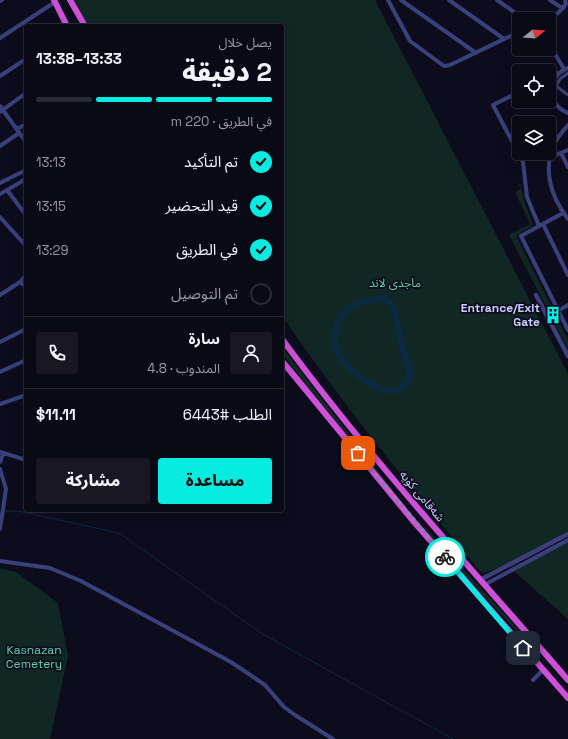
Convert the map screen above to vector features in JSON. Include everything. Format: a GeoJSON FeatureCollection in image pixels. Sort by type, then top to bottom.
{"type":"FeatureCollection","features":[{"type":"Feature","properties":{"kind":"highway"},"geometry":{"type":"LineString","coordinates":[[70,0],[84,24]]}},
{"type":"Feature","properties":{"kind":"highway"},"geometry":{"type":"LineString","coordinates":[[54,1],[66,24]]}},
{"type":"Feature","properties":{"kind":"highway","name":"شەقامی کۆیە"},"geometry":{"type":"LineString","coordinates":[[284,342],[326,399],[423,515],[568,680]]}},
{"type":"Feature","properties":{"kind":"highway","name":"شەقامی کۆیە"},"geometry":{"type":"LineString","coordinates":[[284,363],[414,522],[568,698]]}},
{"type":"Feature","properties":{"kind":"highway"},"geometry":{"type":"LineString","coordinates":[[414,522],[423,515]]}},
{"type":"Feature","properties":{"kind":"highway"},"geometry":{"type":"LineString","coordinates":[[551,679],[560,671]]}},
{"type":"Feature","properties":{"kind":"street"},"geometry":{"type":"LineString","coordinates":[[388,0],[410,41],[443,65],[450,65],[512,35]]}},
{"type":"Feature","properties":{"kind":"street"},"geometry":{"type":"LineString","coordinates":[[401,0],[476,53]]}},
{"type":"Feature","properties":{"kind":"street"},"geometry":{"type":"LineString","coordinates":[[449,0],[504,39]]}},
{"type":"Feature","properties":{"kind":"street"},"geometry":{"type":"LineString","coordinates":[[497,0],[514,12]]}},
{"type":"Feature","properties":{"kind":"street"},"geometry":{"type":"LineString","coordinates":[[550,0],[561,7],[565,7]]}},
{"type":"Feature","properties":{"kind":"street"},"geometry":{"type":"LineString","coordinates":[[556,14],[565,7],[565,0]]}},
{"type":"Feature","properties":{"kind":"street"},"geometry":{"type":"LineString","coordinates":[[0,38],[54,1]]}},
{"type":"Feature","properties":{"kind":"street"},"geometry":{"type":"LineString","coordinates":[[556,55],[566,69]]}},
{"type":"Feature","properties":{"kind":"street"},"geometry":{"type":"LineString","coordinates":[[0,76],[24,60]]}},
{"type":"Feature","properties":{"kind":"street"},"geometry":{"type":"LineString","coordinates":[[556,74],[566,69]]}},
{"type":"Feature","properties":{"kind":"street"},"geometry":{"type":"LineString","coordinates":[[566,69],[554,79],[551,94],[558,106],[568,113]]}},
{"type":"Feature","properties":{"kind":"street"},"geometry":{"type":"LineString","coordinates":[[568,73],[562,77],[556,86],[568,95]]}},
{"type":"Feature","properties":{"kind":"street"},"geometry":{"type":"LineString","coordinates":[[24,95],[1,109],[24,139]]}},
{"type":"Feature","properties":{"kind":"street"},"geometry":{"type":"LineString","coordinates":[[512,96],[493,105],[522,162],[527,197],[568,275]]}},
{"type":"Feature","properties":{"kind":"street"},"geometry":{"type":"LineString","coordinates":[[556,141],[568,124]]}},
{"type":"Feature","properties":{"kind":"street"},"geometry":{"type":"LineString","coordinates":[[0,146],[24,126]]}},
{"type":"Feature","properties":{"kind":"street"},"geometry":{"type":"LineString","coordinates":[[556,155],[568,150]]}},
{"type":"Feature","properties":{"kind":"street"},"geometry":{"type":"LineString","coordinates":[[561,153],[568,167]]}},
{"type":"Feature","properties":{"kind":"street"},"geometry":{"type":"LineString","coordinates":[[551,160],[549,184],[563,213],[568,219]]}},
{"type":"Feature","properties":{"kind":"street"},"geometry":{"type":"LineString","coordinates":[[0,183],[24,171]]}},
{"type":"Feature","properties":{"kind":"street"},"geometry":{"type":"LineString","coordinates":[[0,194],[24,180]]}},
{"type":"Feature","properties":{"kind":"street"},"geometry":{"type":"LineString","coordinates":[[7,190],[24,212]]}},
{"type":"Feature","properties":{"kind":"street"},"geometry":{"type":"LineString","coordinates":[[563,213],[521,236],[568,330]]}},
{"type":"Feature","properties":{"kind":"street"},"geometry":{"type":"LineString","coordinates":[[0,217],[24,244]]}},
{"type":"Feature","properties":{"kind":"street"},"geometry":{"type":"LineString","coordinates":[[0,225],[4,221]]}},
{"type":"Feature","properties":{"kind":"street"},"geometry":{"type":"LineString","coordinates":[[1,294],[20,282],[24,277]]}},
{"type":"Feature","properties":{"kind":"street"},"geometry":{"type":"LineString","coordinates":[[20,282],[24,285]]}},
{"type":"Feature","properties":{"kind":"street"},"geometry":{"type":"LineString","coordinates":[[536,295],[568,356]]}},
{"type":"Feature","properties":{"kind":"street"},"geometry":{"type":"LineString","coordinates":[[549,320],[558,311],[568,305]]}},
{"type":"Feature","properties":{"kind":"street"},"geometry":{"type":"LineString","coordinates":[[546,314],[558,311]]}},
{"type":"Feature","properties":{"kind":"street"},"geometry":{"type":"LineString","coordinates":[[0,342],[24,330]]}},
{"type":"Feature","properties":{"kind":"street"},"geometry":{"type":"LineString","coordinates":[[0,372],[24,361]]}},
{"type":"Feature","properties":{"kind":"street"},"geometry":{"type":"LineString","coordinates":[[0,404],[24,396]]}},
{"type":"Feature","properties":{"kind":"street"},"geometry":{"type":"LineString","coordinates":[[0,462],[1,453],[24,459]]}},
{"type":"Feature","properties":{"kind":"street"},"geometry":{"type":"LineString","coordinates":[[0,469],[6,489],[0,528]]}},
{"type":"Feature","properties":{"kind":"street"},"geometry":{"type":"LineString","coordinates":[[482,582],[568,534]]}},
{"type":"Feature","properties":{"kind":"street"},"geometry":{"type":"LineString","coordinates":[[482,582],[568,540]]}},
{"type":"Feature","properties":{"kind":"street"},"geometry":{"type":"LineString","coordinates":[[0,561],[50,568],[82,581],[231,662],[265,685],[284,707],[295,716],[333,739]]}},
{"type":"Feature","properties":{"kind":"street"},"geometry":{"type":"LineString","coordinates":[[533,680],[543,670]]}},
{"type":"Feature","properties":{"kind":"green space","name":"ماجدی لاند"},"geometry":{"type":"Polygon","coordinates":[[[72,0],[375,0],[568,374],[568,531],[516,561],[484,573],[480,571],[353,414],[284,319],[284,24],[88,24],[72,0]]]}},
{"type":"Feature","properties":{"kind":"green space"},"geometry":{"type":"Polygon","coordinates":[[[520,183],[533,225],[516,236],[568,340],[568,349],[509,235],[530,224],[515,192],[521,189],[518,184],[520,183]]]}},
{"type":"Feature","properties":{"kind":"green space"},"geometry":{"type":"Polygon","coordinates":[[[284,350],[409,511],[371,470],[337,428],[284,356],[284,350]]]}},
{"type":"Feature","properties":{"kind":"green space"},"geometry":{"type":"Polygon","coordinates":[[[425,527],[520,631],[552,669],[460,571],[424,528],[425,527]]]}},
{"type":"Feature","properties":{"kind":"green space"},"geometry":{"type":"Polygon","coordinates":[[[568,541],[568,619],[513,570],[568,541]]]}},
{"type":"Feature","properties":{"kind":"green space","name":"Kasnazan Cemetery"},"geometry":{"type":"Polygon","coordinates":[[[0,568],[16,572],[58,603],[68,656],[50,739],[0,739],[0,568]]]}},
{"type":"Feature","properties":{"kind":"waterway"},"geometry":{"type":"LineString","coordinates":[[383,298],[393,306],[403,349],[410,371],[409,378],[406,383],[403,387],[396,391],[376,387],[364,380],[338,355],[334,344],[338,323],[346,311],[357,304],[383,298]]}},
{"type":"Feature","properties":{"kind":"waterway"},"geometry":{"type":"LineString","coordinates":[[4,511],[18,511],[119,533],[261,633],[453,739]]}},
{"type":"Feature","properties":{"kind":"way so far"},"geometry":{"type":"LineString","coordinates":[[358,453],[414,522],[445,557]]}},
{"type":"Feature","properties":{"kind":"place","name":"Entrance/Exit Gate"},"geometry":{"type":"Point","coordinates":[553,315]}},
{"type":"Feature","properties":{"kind":"route"},"geometry":{"type":"LineString","coordinates":[[445,557],[523,648]]}}]}
